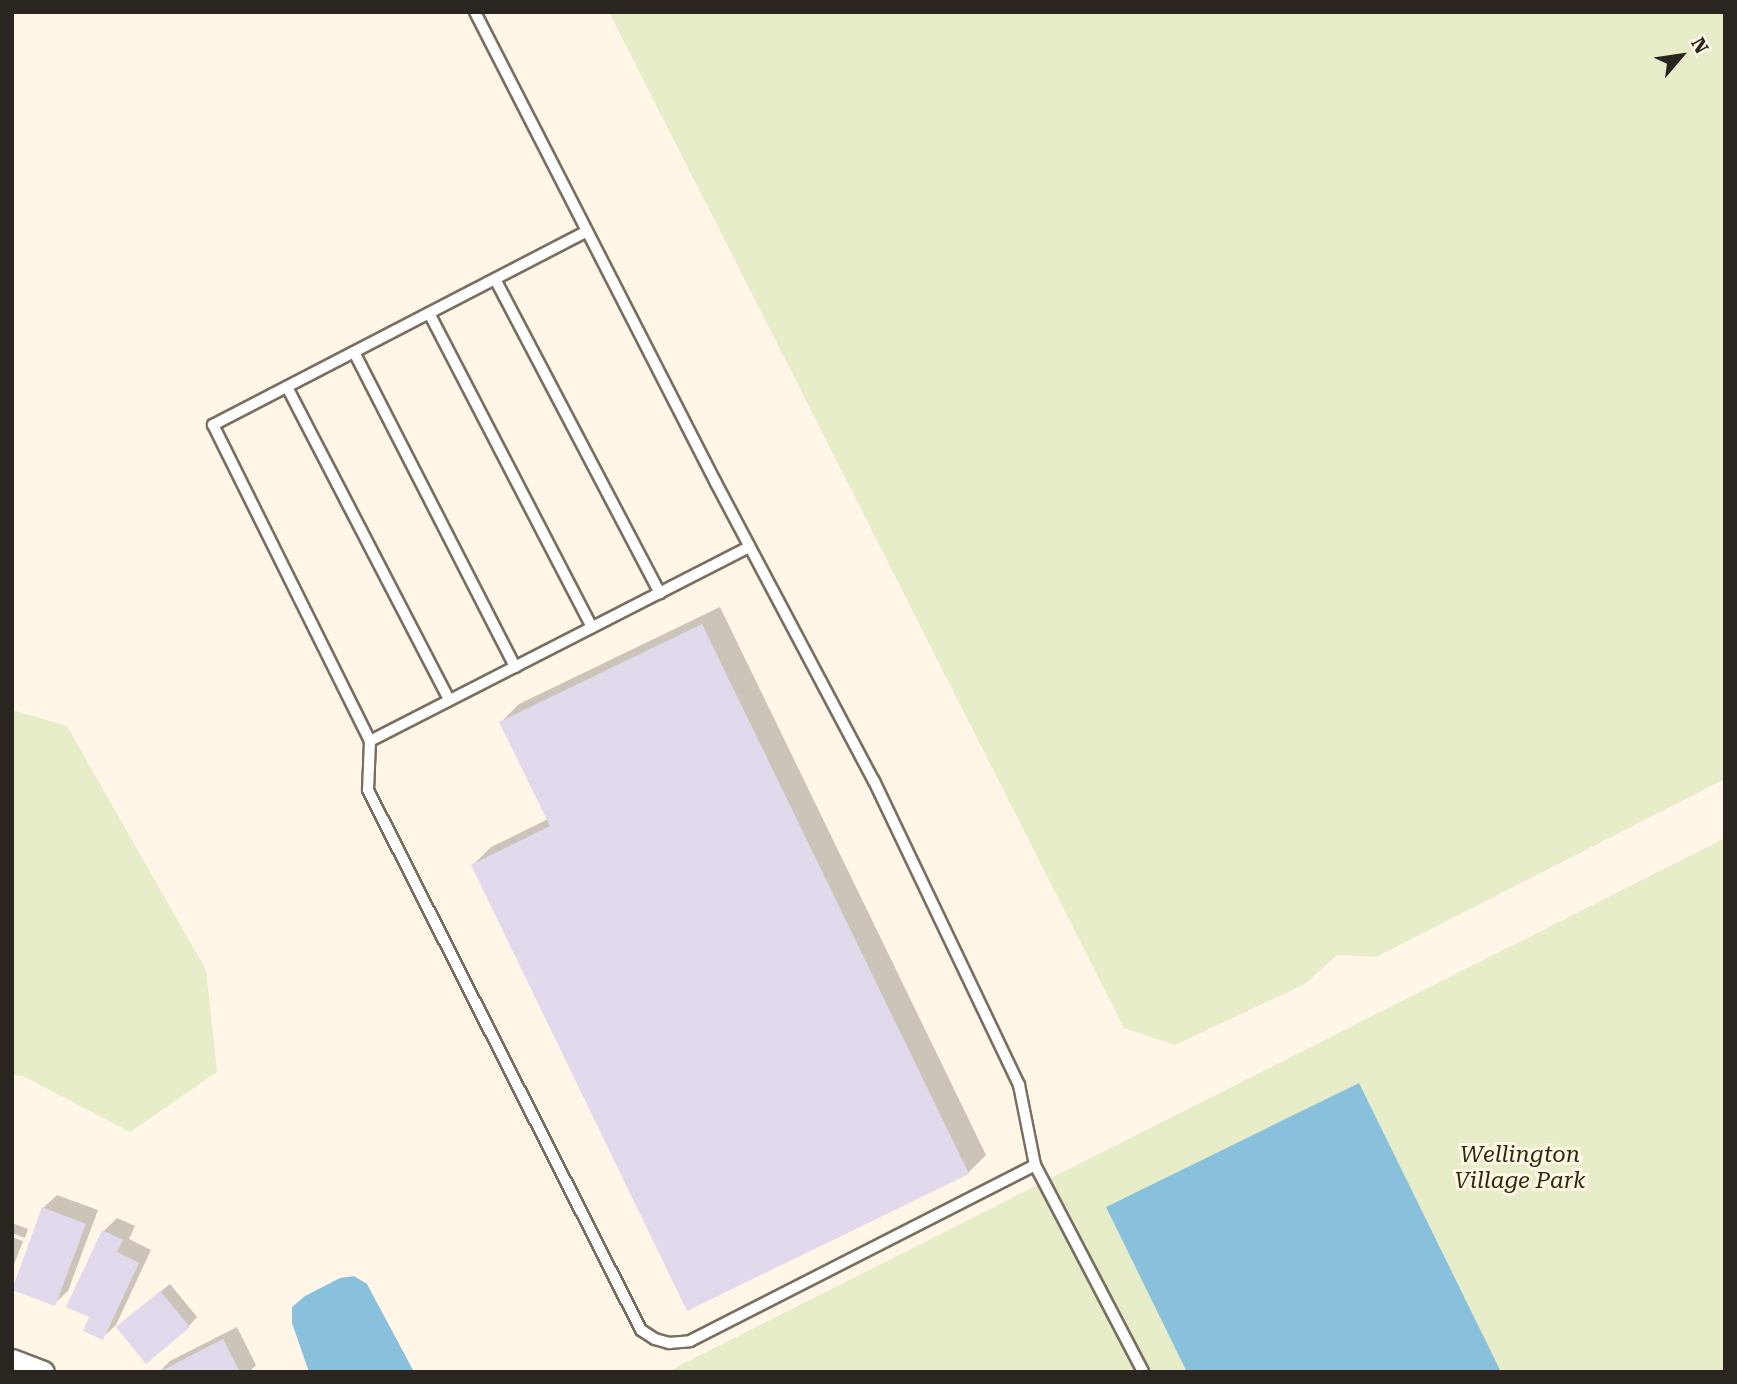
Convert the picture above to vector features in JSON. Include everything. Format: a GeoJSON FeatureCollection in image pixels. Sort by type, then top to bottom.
{"type":"FeatureCollection","features":[{"type":"Feature","properties":{"kind":"street"},"geometry":{"type":"LineString","coordinates":[[12,1360],[43,1372]]}},
{"type":"Feature","properties":{"kind":"lane"},"geometry":{"type":"LineString","coordinates":[[475,12],[750,547],[874,781],[1019,1085],[1035,1165],[1143,1372]]}},
{"type":"Feature","properties":{"kind":"lane"},"geometry":{"type":"LineString","coordinates":[[587,231],[213,425],[370,741],[368,790],[641,1330],[669,1343],[690,1341],[1035,1165]]}},
{"type":"Feature","properties":{"kind":"lane"},"geometry":{"type":"LineString","coordinates":[[495,279],[660,593]]}},
{"type":"Feature","properties":{"kind":"lane"},"geometry":{"type":"LineString","coordinates":[[429,313],[592,627]]}},
{"type":"Feature","properties":{"kind":"lane"},"geometry":{"type":"LineString","coordinates":[[354,352],[515,667]]}},
{"type":"Feature","properties":{"kind":"lane"},"geometry":{"type":"LineString","coordinates":[[287,387],[449,701]]}},
{"type":"Feature","properties":{"kind":"lane"},"geometry":{"type":"LineString","coordinates":[[370,741],[750,547]]}},
{"type":"Feature","properties":{"kind":"green space"},"geometry":{"type":"Polygon","coordinates":[[[609,12],[1725,12],[1725,779],[1376,957],[1337,955],[1305,984],[1175,1045],[1124,1028],[609,12]]]}},
{"type":"Feature","properties":{"kind":"green space"},"geometry":{"type":"Polygon","coordinates":[[[12,710],[67,726],[206,970],[217,1072],[130,1132],[23,1076],[12,1075],[12,710]]]}},
{"type":"Feature","properties":{"kind":"green space","name":"Wellington Village Park"},"geometry":{"type":"Polygon","coordinates":[[[1725,838],[1725,1372],[667,1372],[1725,838]]]}},
{"type":"Feature","properties":{"kind":"water"},"geometry":{"type":"Polygon","coordinates":[[[1359,1083],[1501,1372],[1187,1372],[1106,1207],[1359,1083]]]}},
{"type":"Feature","properties":{"kind":"water"},"geometry":{"type":"Polygon","coordinates":[[[354,1276],[367,1284],[414,1372],[309,1372],[292,1323],[292,1307],[305,1296],[340,1278],[354,1276]]]}},
{"type":"Feature","properties":{"kind":"building"},"geometry":{"type":"Polygon","coordinates":[[[702,624],[969,1174],[687,1311],[471,865],[550,826],[499,722],[702,624]]]}},
{"type":"Feature","properties":{"kind":"building"},"geometry":{"type":"Polygon","coordinates":[[[42,1207],[86,1224],[55,1306],[12,1290],[42,1207]]]}},
{"type":"Feature","properties":{"kind":"building"},"geometry":{"type":"Polygon","coordinates":[[[102,1230],[123,1240],[117,1252],[139,1263],[103,1340],[83,1331],[89,1317],[66,1307],[102,1230]]]}},
{"type":"Feature","properties":{"kind":"building"},"geometry":{"type":"Polygon","coordinates":[[[160,1291],[190,1327],[146,1364],[116,1327],[160,1291]]]}},
{"type":"Feature","properties":{"kind":"building"},"geometry":{"type":"Polygon","coordinates":[[[223,1339],[240,1372],[159,1372],[223,1339]]]}}]}
